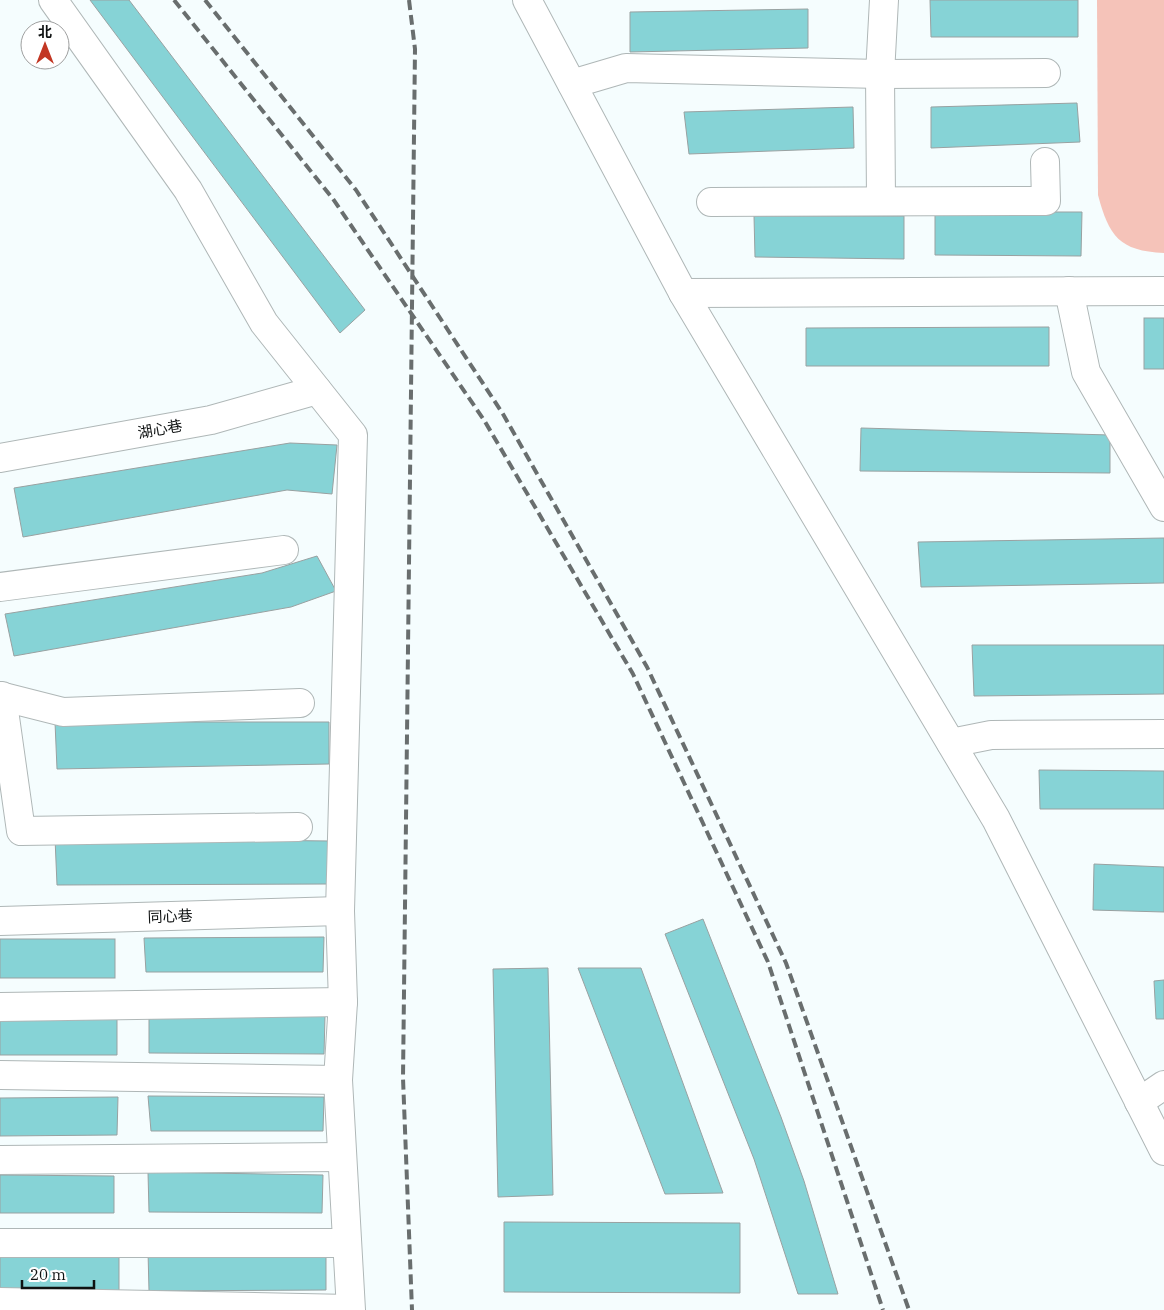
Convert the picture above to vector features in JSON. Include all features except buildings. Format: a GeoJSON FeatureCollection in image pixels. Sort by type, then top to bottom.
{"type":"FeatureCollection","features":[{"type":"Feature","properties":{"kind":"street"},"geometry":{"type":"LineString","coordinates":[[0,1302],[351,1310],[338,1080],[343,1002],[340,911],[352,435],[264,323],[188,190],[53,0]]}},
{"type":"Feature","properties":{"kind":"street"},"geometry":{"type":"LineString","coordinates":[[528,0],[683,294],[996,819],[1164,1151]]}},
{"type":"Feature","properties":{"kind":"street"},"geometry":{"type":"LineString","coordinates":[[881,200],[880,74],[884,0]]}},
{"type":"Feature","properties":{"kind":"street"},"geometry":{"type":"LineString","coordinates":[[572,84],[626,68],[880,74],[1046,73]]}},
{"type":"Feature","properties":{"kind":"street"},"geometry":{"type":"LineString","coordinates":[[711,202],[1046,201],[1045,162]]}},
{"type":"Feature","properties":{"kind":"street"},"geometry":{"type":"LineString","coordinates":[[683,294],[1164,291]]}},
{"type":"Feature","properties":{"kind":"street"},"geometry":{"type":"LineString","coordinates":[[1069,292],[1086,372],[1164,507]]}},
{"type":"Feature","properties":{"kind":"street","name":"湖心巷"},"geometry":{"type":"LineString","coordinates":[[0,458],[211,420],[317,390]]}},
{"type":"Feature","properties":{"kind":"street"},"geometry":{"type":"LineString","coordinates":[[0,588],[284,550]]}},
{"type":"Feature","properties":{"kind":"street"},"geometry":{"type":"LineString","coordinates":[[298,827],[21,831],[1,696],[63,712],[300,703]]}},
{"type":"Feature","properties":{"kind":"street"},"geometry":{"type":"LineString","coordinates":[[951,743],[991,735],[1164,734]]}},
{"type":"Feature","properties":{"kind":"street","name":"同心巷"},"geometry":{"type":"LineString","coordinates":[[0,921],[340,911]]}},
{"type":"Feature","properties":{"kind":"street"},"geometry":{"type":"LineString","coordinates":[[0,1007],[343,1002]]}},
{"type":"Feature","properties":{"kind":"street"},"geometry":{"type":"LineString","coordinates":[[0,1075],[338,1080]]}},
{"type":"Feature","properties":{"kind":"street"},"geometry":{"type":"LineString","coordinates":[[1139,1102],[1164,1085]]}},
{"type":"Feature","properties":{"kind":"street"},"geometry":{"type":"LineString","coordinates":[[0,1160],[342,1156]]}},
{"type":"Feature","properties":{"kind":"street"},"geometry":{"type":"LineString","coordinates":[[0,1243],[347,1243]]}},
{"type":"Feature","properties":{"kind":"shaded area"},"geometry":{"type":"Polygon","coordinates":[[[1097,0],[1164,0],[1164,253],[1136,249],[1118,239],[1107,221],[1098,195],[1097,0]]]}},
{"type":"Feature","properties":{"kind":"railway"},"geometry":{"type":"LineString","coordinates":[[174,0],[333,199],[484,420],[633,674],[768,962],[883,1310]]}},
{"type":"Feature","properties":{"kind":"railway"},"geometry":{"type":"LineString","coordinates":[[205,0],[356,190],[503,414],[647,667],[786,963],[909,1310]]}},
{"type":"Feature","properties":{"kind":"railway"},"geometry":{"type":"LineString","coordinates":[[409,0],[415,49],[403,1078],[412,1310]]}}]}
